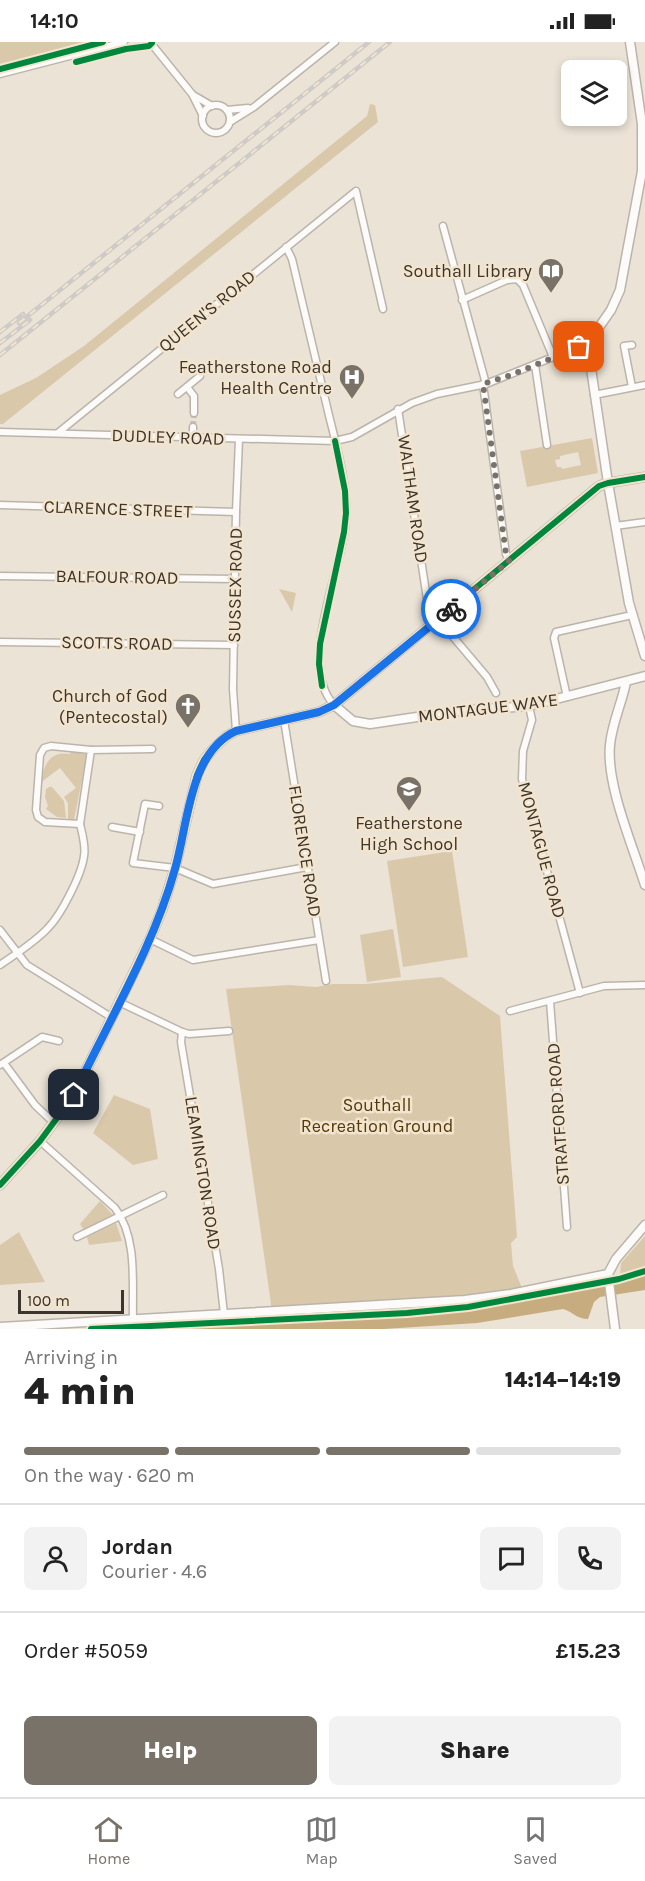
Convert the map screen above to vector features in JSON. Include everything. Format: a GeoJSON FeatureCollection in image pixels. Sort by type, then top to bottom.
{"type":"FeatureCollection","features":[{"type":"Feature","properties":{"kind":"street"},"geometry":{"type":"LineString","coordinates":[[0,74],[124,42]]}},
{"type":"Feature","properties":{"kind":"street"},"geometry":{"type":"LineString","coordinates":[[150,42],[192,94],[203,116],[204,125],[215,132],[223,131],[230,122],[254,107],[335,42]]}},
{"type":"Feature","properties":{"kind":"street"},"geometry":{"type":"LineString","coordinates":[[335,441],[352,437],[398,409],[436,394],[484,384],[588,343],[611,310],[620,290],[644,171],[641,87],[630,42]]}},
{"type":"Feature","properties":{"kind":"street"},"geometry":{"type":"LineString","coordinates":[[192,94],[212,106],[220,106],[227,110],[254,107]]}},
{"type":"Feature","properties":{"kind":"street"},"geometry":{"type":"LineString","coordinates":[[203,116],[204,112],[212,106]]}},
{"type":"Feature","properties":{"kind":"street"},"geometry":{"type":"LineString","coordinates":[[227,110],[230,122]]}},
{"type":"Feature","properties":{"kind":"street","name":"QUEEN'S ROAD"},"geometry":{"type":"LineString","coordinates":[[58,432],[356,191],[383,309]]}},
{"type":"Feature","properties":{"kind":"street"},"geometry":{"type":"LineString","coordinates":[[443,226],[484,384],[506,554],[509,561]]}},
{"type":"Feature","properties":{"kind":"street"},"geometry":{"type":"LineString","coordinates":[[286,247],[292,259],[345,491],[344,532],[319,654],[322,686],[334,705]]}},
{"type":"Feature","properties":{"kind":"street"},"geometry":{"type":"LineString","coordinates":[[462,300],[507,280],[517,279],[523,285],[553,357]]}},
{"type":"Feature","properties":{"kind":"street"},"geometry":{"type":"LineString","coordinates":[[588,343],[615,526],[632,615],[645,656]]}},
{"type":"Feature","properties":{"kind":"street"},"geometry":{"type":"LineString","coordinates":[[632,345],[624,346],[632,387]]}},
{"type":"Feature","properties":{"kind":"street"},"geometry":{"type":"LineString","coordinates":[[535,365],[547,445]]}},
{"type":"Feature","properties":{"kind":"street"},"geometry":{"type":"LineString","coordinates":[[177,394],[200,376]]}},
{"type":"Feature","properties":{"kind":"street"},"geometry":{"type":"LineString","coordinates":[[594,395],[645,385]]}},
{"type":"Feature","properties":{"kind":"street"},"geometry":{"type":"LineString","coordinates":[[187,387],[194,396],[194,413]]}},
{"type":"Feature","properties":{"kind":"street","name":"WALTHAM ROAD"},"geometry":{"type":"LineString","coordinates":[[398,409],[435,622]]}},
{"type":"Feature","properties":{"kind":"street"},"geometry":{"type":"LineString","coordinates":[[193,427],[193,438]]}},
{"type":"Feature","properties":{"kind":"street","name":"DUDLEY ROAD"},"geometry":{"type":"LineString","coordinates":[[0,432],[335,441]]}},
{"type":"Feature","properties":{"kind":"street","name":"SUSSEX ROAD"},"geometry":{"type":"LineString","coordinates":[[236,731],[233,688],[236,512],[240,439]]}},
{"type":"Feature","properties":{"kind":"street"},"geometry":{"type":"LineString","coordinates":[[0,1185],[40,1141],[74,1095],[150,939],[175,868],[197,775],[204,760],[214,748],[236,731],[319,712],[334,705],[599,486],[645,477]]}},
{"type":"Feature","properties":{"kind":"street","name":"CLARENCE STREET"},"geometry":{"type":"LineString","coordinates":[[0,505],[236,512]]}},
{"type":"Feature","properties":{"kind":"street"},"geometry":{"type":"LineString","coordinates":[[615,526],[645,522]]}},
{"type":"Feature","properties":{"kind":"street","name":"BALFOUR ROAD"},"geometry":{"type":"LineString","coordinates":[[0,576],[235,579]]}},
{"type":"Feature","properties":{"kind":"street"},"geometry":{"type":"LineString","coordinates":[[567,697],[554,638],[556,632],[632,615]]}},
{"type":"Feature","properties":{"kind":"street"},"geometry":{"type":"LineString","coordinates":[[435,622],[487,677],[496,693]]}},
{"type":"Feature","properties":{"kind":"street","name":"SCOTTS ROAD"},"geometry":{"type":"LineString","coordinates":[[0,642],[234,645]]}},
{"type":"Feature","properties":{"kind":"street","name":"MONTAGUE WAYE"},"geometry":{"type":"LineString","coordinates":[[334,705],[347,718],[361,724],[457,711],[530,706],[645,676]]}},
{"type":"Feature","properties":{"kind":"street"},"geometry":{"type":"LineString","coordinates":[[626,682],[612,733],[611,775],[645,885]]}},
{"type":"Feature","properties":{"kind":"street"},"geometry":{"type":"LineString","coordinates":[[609,686],[617,694],[620,705]]}},
{"type":"Feature","properties":{"kind":"street","name":"MONTAGUE ROAD"},"geometry":{"type":"LineString","coordinates":[[530,706],[532,720],[523,751],[522,779],[580,993]]}},
{"type":"Feature","properties":{"kind":"street","name":"FLORENCE ROAD"},"geometry":{"type":"LineString","coordinates":[[284,720],[326,981]]}},
{"type":"Feature","properties":{"kind":"street"},"geometry":{"type":"LineString","coordinates":[[80,824],[45,822],[38,817],[36,810],[40,755],[44,748],[51,746],[92,750],[152,749]]}},
{"type":"Feature","properties":{"kind":"street"},"geometry":{"type":"LineString","coordinates":[[0,965],[50,926],[70,894],[84,856],[80,824],[92,750]]}},
{"type":"Feature","properties":{"kind":"street"},"geometry":{"type":"LineString","coordinates":[[159,806],[145,804],[133,863],[175,868],[213,884],[307,867]]}},
{"type":"Feature","properties":{"kind":"street"},"geometry":{"type":"LineString","coordinates":[[112,827],[140,832]]}},
{"type":"Feature","properties":{"kind":"street"},"geometry":{"type":"LineString","coordinates":[[0,930],[27,966],[111,1017]]}},
{"type":"Feature","properties":{"kind":"street"},"geometry":{"type":"LineString","coordinates":[[150,939],[193,960],[319,939]]}},
{"type":"Feature","properties":{"kind":"street"},"geometry":{"type":"LineString","coordinates":[[510,1011],[607,986],[645,985]]}},
{"type":"Feature","properties":{"kind":"street","name":"STRATFORD ROAD"},"geometry":{"type":"LineString","coordinates":[[550,1001],[567,1227]]}},
{"type":"Feature","properties":{"kind":"street"},"geometry":{"type":"LineString","coordinates":[[119,1002],[189,1034],[229,1031]]}},
{"type":"Feature","properties":{"kind":"street","name":"LEAMINGTON ROAD"},"geometry":{"type":"LineString","coordinates":[[182,1032],[181,1042],[225,1314]]}},
{"type":"Feature","properties":{"kind":"street"},"geometry":{"type":"LineString","coordinates":[[54,1123],[34,1105],[2,1064],[42,1037],[59,1041]]}},
{"type":"Feature","properties":{"kind":"street"},"geometry":{"type":"LineString","coordinates":[[40,1141],[121,1216],[128,1231],[133,1320]]}},
{"type":"Feature","properties":{"kind":"street"},"geometry":{"type":"LineString","coordinates":[[77,1237],[163,1195]]}},
{"type":"Feature","properties":{"kind":"street"},"geometry":{"type":"LineString","coordinates":[[615,1329],[609,1276],[616,1259],[645,1225]]}},
{"type":"Feature","properties":{"kind":"street"},"geometry":{"type":"LineString","coordinates":[[0,1327],[465,1300],[609,1276]]}},
{"type":"Feature","properties":{"kind":"green space"},"geometry":{"type":"Polygon","coordinates":[[[0,42],[86,42],[0,65],[0,42]]]}},
{"type":"Feature","properties":{"kind":"green space"},"geometry":{"type":"Polygon","coordinates":[[[370,104],[375,105],[378,122],[3,424],[0,424],[0,395],[36,378],[84,346],[367,116],[370,104]]]}},
{"type":"Feature","properties":{"kind":"green space"},"geometry":{"type":"Polygon","coordinates":[[[592,438],[598,473],[527,487],[520,451],[592,438]],[[578,452],[560,456],[560,459],[555,460],[557,467],[562,469],[581,465],[578,452]]]}},
{"type":"Feature","properties":{"kind":"green space"},"geometry":{"type":"Polygon","coordinates":[[[279,589],[296,593],[292,612],[279,589]]]}},
{"type":"Feature","properties":{"kind":"green space"},"geometry":{"type":"Polygon","coordinates":[[[71,752],[87,754],[74,820],[68,819],[68,803],[64,797],[76,788],[60,768],[40,783],[43,771],[52,757],[71,752]]]}},
{"type":"Feature","properties":{"kind":"green space"},"geometry":{"type":"Polygon","coordinates":[[[52,787],[64,801],[66,818],[57,817],[46,809],[48,806],[45,797],[46,789],[52,787]]]}},
{"type":"Feature","properties":{"kind":"green space"},"geometry":{"type":"Polygon","coordinates":[[[452,851],[468,957],[403,967],[387,861],[452,851]]]}},
{"type":"Feature","properties":{"kind":"green space"},"geometry":{"type":"Polygon","coordinates":[[[393,929],[401,977],[367,982],[360,935],[393,929]]]}},
{"type":"Feature","properties":{"kind":"green space","name":"Southall Recreation Ground"},"geometry":{"type":"Polygon","coordinates":[[[442,977],[500,1016],[517,1237],[511,1243],[513,1266],[522,1288],[465,1298],[272,1311],[226,989],[289,985],[316,987],[442,977]]]}},
{"type":"Feature","properties":{"kind":"green space"},"geometry":{"type":"Polygon","coordinates":[[[114,1095],[150,1109],[158,1159],[133,1165],[93,1133],[114,1095]]]}},
{"type":"Feature","properties":{"kind":"green space"},"geometry":{"type":"Polygon","coordinates":[[[100,1201],[114,1216],[84,1230],[80,1224],[100,1201]]]}},
{"type":"Feature","properties":{"kind":"green space"},"geometry":{"type":"Polygon","coordinates":[[[116,1223],[122,1241],[89,1245],[87,1237],[116,1223]]]}},
{"type":"Feature","properties":{"kind":"green space"},"geometry":{"type":"Polygon","coordinates":[[[19,1232],[45,1282],[0,1285],[0,1245],[19,1232]]]}},
{"type":"Feature","properties":{"kind":"green space"},"geometry":{"type":"Polygon","coordinates":[[[645,1236],[645,1270],[620,1277],[621,1263],[645,1236]]]}},
{"type":"Feature","properties":{"kind":"shaded area"},"geometry":{"type":"Polygon","coordinates":[[[645,1273],[645,1290],[600,1297],[594,1302],[588,1319],[563,1309],[477,1323],[384,1329],[105,1329],[458,1309],[632,1278],[645,1273]]]}},
{"type":"Feature","properties":{"kind":"tunnel"},"geometry":{"type":"LineString","coordinates":[[193,427],[194,413]]}},
{"type":"Feature","properties":{"kind":"railway"},"geometry":{"type":"LineString","coordinates":[[19,323],[369,42]]}},
{"type":"Feature","properties":{"kind":"railway"},"geometry":{"type":"LineString","coordinates":[[0,355],[390,42]]}},
{"type":"Feature","properties":{"kind":"railway"},"geometry":{"type":"LineString","coordinates":[[0,332],[23,314]]}},
{"type":"Feature","properties":{"kind":"railway"},"geometry":{"type":"LineString","coordinates":[[0,343],[30,320]]}},
{"type":"Feature","properties":{"kind":"cycle path"},"geometry":{"type":"LineString","coordinates":[[0,69],[103,42]]}},
{"type":"Feature","properties":{"kind":"cycle path"},"geometry":{"type":"LineString","coordinates":[[76,62],[126,49],[149,46],[152,43]]}},
{"type":"Feature","properties":{"kind":"cycle path"},"geometry":{"type":"LineString","coordinates":[[322,686],[319,664],[320,644],[346,513],[345,491],[335,441]]}},
{"type":"Feature","properties":{"kind":"cycle path"},"geometry":{"type":"LineString","coordinates":[[0,1185],[40,1141],[74,1095],[162,910],[175,868],[197,775],[204,760],[214,748],[236,731],[319,712],[334,705],[599,486],[645,477]]}},
{"type":"Feature","properties":{"kind":"cycle path"},"geometry":{"type":"LineString","coordinates":[[91,1329],[407,1313],[468,1307],[619,1279],[645,1271]]}},
{"type":"Feature","properties":{"kind":"way so far"},"geometry":{"type":"LineString","coordinates":[[451,609],[509,561],[506,554],[483,384],[579,347]]}},
{"type":"Feature","properties":{"kind":"place","name":"Southall Library"},"geometry":{"type":"Point","coordinates":[551,294]}},
{"type":"Feature","properties":{"kind":"place","name":"Featherstone Road Health Centre"},"geometry":{"type":"Point","coordinates":[352,400]}},
{"type":"Feature","properties":{"kind":"place","name":"Church of God (Pentecostal)"},"geometry":{"type":"Point","coordinates":[188,729]}},
{"type":"Feature","properties":{"kind":"place","name":"Featherstone High School"},"geometry":{"type":"Point","coordinates":[409,812]}},
{"type":"Feature","properties":{"kind":"route"},"geometry":{"type":"LineString","coordinates":[[74,1095],[162,910],[175,868],[197,775],[204,760],[227,736],[236,731],[319,712],[334,705],[451,609]]}}]}
